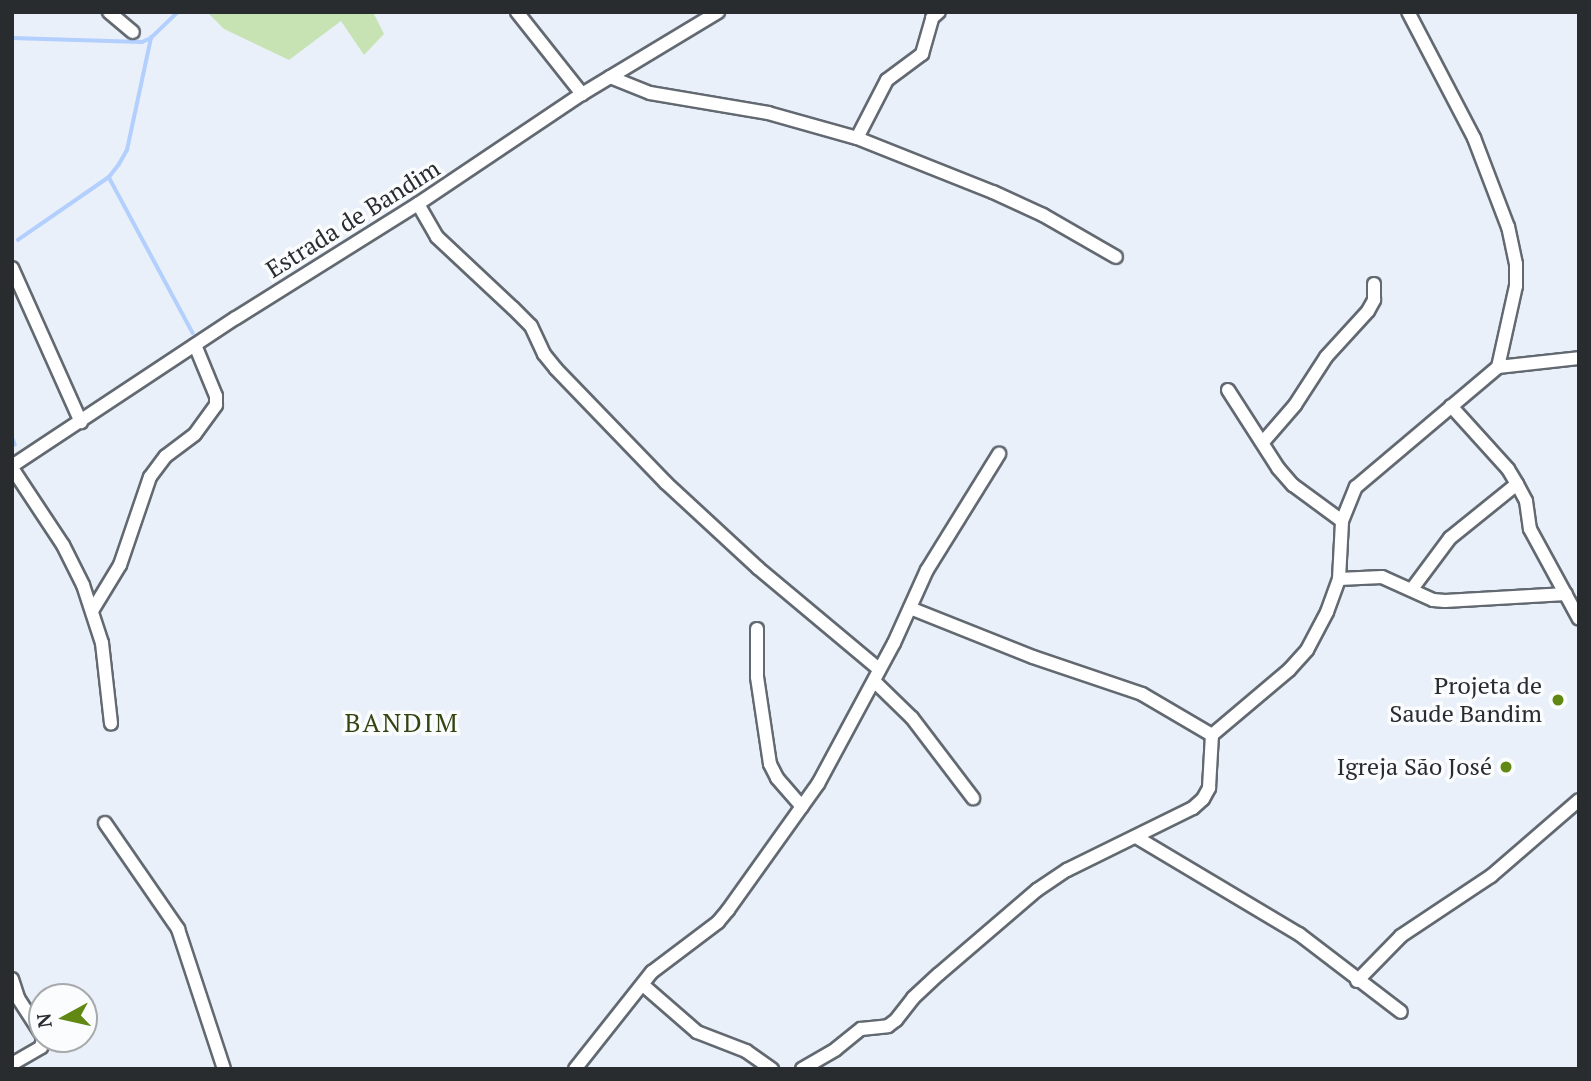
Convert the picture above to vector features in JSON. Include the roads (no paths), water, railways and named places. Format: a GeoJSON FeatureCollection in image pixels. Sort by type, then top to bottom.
{"type":"FeatureCollection","features":[{"type":"Feature","properties":{"kind":"street"},"geometry":{"type":"LineString","coordinates":[[109,12],[133,32]]}},
{"type":"Feature","properties":{"kind":"street"},"geometry":{"type":"LineString","coordinates":[[517,12],[582,94]]}},
{"type":"Feature","properties":{"kind":"street","name":"Estrada de Bandim"},"geometry":{"type":"LineString","coordinates":[[12,467],[195,345],[418,204],[582,94],[718,12]]}},
{"type":"Feature","properties":{"kind":"street"},"geometry":{"type":"LineString","coordinates":[[857,138],[887,80],[922,54],[932,18],[939,12]]}},
{"type":"Feature","properties":{"kind":"street"},"geometry":{"type":"LineString","coordinates":[[1408,12],[1474,138],[1508,227],[1516,264],[1516,286],[1498,367]]}},
{"type":"Feature","properties":{"kind":"street"},"geometry":{"type":"LineString","coordinates":[[610,77],[650,93],[768,113],[857,138],[993,192],[1043,215],[1116,257]]}},
{"type":"Feature","properties":{"kind":"street"},"geometry":{"type":"LineString","coordinates":[[418,204],[437,237],[531,326],[544,354],[556,369],[666,483],[877,675],[973,798]]}},
{"type":"Feature","properties":{"kind":"street"},"geometry":{"type":"LineString","coordinates":[[12,268],[81,422]]}},
{"type":"Feature","properties":{"kind":"street"},"geometry":{"type":"LineString","coordinates":[[1263,442],[1296,405],[1326,357],[1368,311],[1374,300],[1374,284]]}},
{"type":"Feature","properties":{"kind":"street"},"geometry":{"type":"LineString","coordinates":[[92,611],[121,565],[150,477],[166,456],[195,434],[216,405],[216,396],[195,345]]}},
{"type":"Feature","properties":{"kind":"street"},"geometry":{"type":"LineString","coordinates":[[802,1069],[836,1049],[861,1029],[888,1026],[896,1020],[931,982],[1037,890],[1067,870],[1193,808],[1203,799],[1209,788],[1212,735],[1289,670],[1307,650],[1327,612],[1339,579],[1342,521],[1356,486],[1498,367],[1579,358]]}},
{"type":"Feature","properties":{"kind":"street"},"geometry":{"type":"LineString","coordinates":[[1228,390],[1278,468],[1293,485],[1342,521]]}},
{"type":"Feature","properties":{"kind":"street"},"geometry":{"type":"LineString","coordinates":[[1451,406],[1508,469],[1526,501],[1530,529],[1579,619]]}},
{"type":"Feature","properties":{"kind":"street"},"geometry":{"type":"LineString","coordinates":[[575,1069],[662,963],[723,916],[802,807],[836,755],[927,569],[999,454]]}},
{"type":"Feature","properties":{"kind":"street"},"geometry":{"type":"LineString","coordinates":[[12,467],[63,545],[92,611],[107,674],[111,723]]}},
{"type":"Feature","properties":{"kind":"street"},"geometry":{"type":"LineString","coordinates":[[1412,589],[1450,538],[1517,484]]}},
{"type":"Feature","properties":{"kind":"street"},"geometry":{"type":"LineString","coordinates":[[1339,579],[1381,577],[1433,600],[1445,601],[1566,594]]}},
{"type":"Feature","properties":{"kind":"street"},"geometry":{"type":"LineString","coordinates":[[910,608],[1033,657],[1142,694],[1212,735]]}},
{"type":"Feature","properties":{"kind":"street"},"geometry":{"type":"LineString","coordinates":[[757,629],[757,677],[769,764],[776,778],[802,807]]}},
{"type":"Feature","properties":{"kind":"street"},"geometry":{"type":"LineString","coordinates":[[1357,981],[1401,936],[1491,876],[1579,800]]}},
{"type":"Feature","properties":{"kind":"street"},"geometry":{"type":"LineString","coordinates":[[104,823],[178,929],[224,1069]]}},
{"type":"Feature","properties":{"kind":"street"},"geometry":{"type":"LineString","coordinates":[[1136,837],[1289,928],[1401,1012]]}},
{"type":"Feature","properties":{"kind":"street"},"geometry":{"type":"LineString","coordinates":[[12,979],[18,998],[28,1014]]}},
{"type":"Feature","properties":{"kind":"street"},"geometry":{"type":"LineString","coordinates":[[643,985],[697,1032],[746,1051],[772,1069]]}},
{"type":"Feature","properties":{"kind":"street"},"geometry":{"type":"LineString","coordinates":[[12,1064],[31,1053]]}},
{"type":"Feature","properties":{"kind":"waterway"},"geometry":{"type":"LineString","coordinates":[[18,240],[109,177],[119,164],[127,150],[151,38],[178,12]]}},
{"type":"Feature","properties":{"kind":"waterway"},"geometry":{"type":"LineString","coordinates":[[12,38],[142,42],[151,38]]}},
{"type":"Feature","properties":{"kind":"waterway"},"geometry":{"type":"LineString","coordinates":[[109,177],[193,333]]}},
{"type":"Feature","properties":{"kind":"waterway"},"geometry":{"type":"LineString","coordinates":[[12,437],[15,444]]}},
{"type":"Feature","properties":{"kind":"place","name":"Projeta de Saude Bandim"},"geometry":{"type":"Point","coordinates":[1558,700]}},
{"type":"Feature","properties":{"kind":"place","name":"Igreja São José"},"geometry":{"type":"Point","coordinates":[1506,767]}},
{"type":"Feature","properties":{"kind":"district","name":"BANDIM"},"geometry":{"type":"Point","coordinates":[402,723]}}]}
